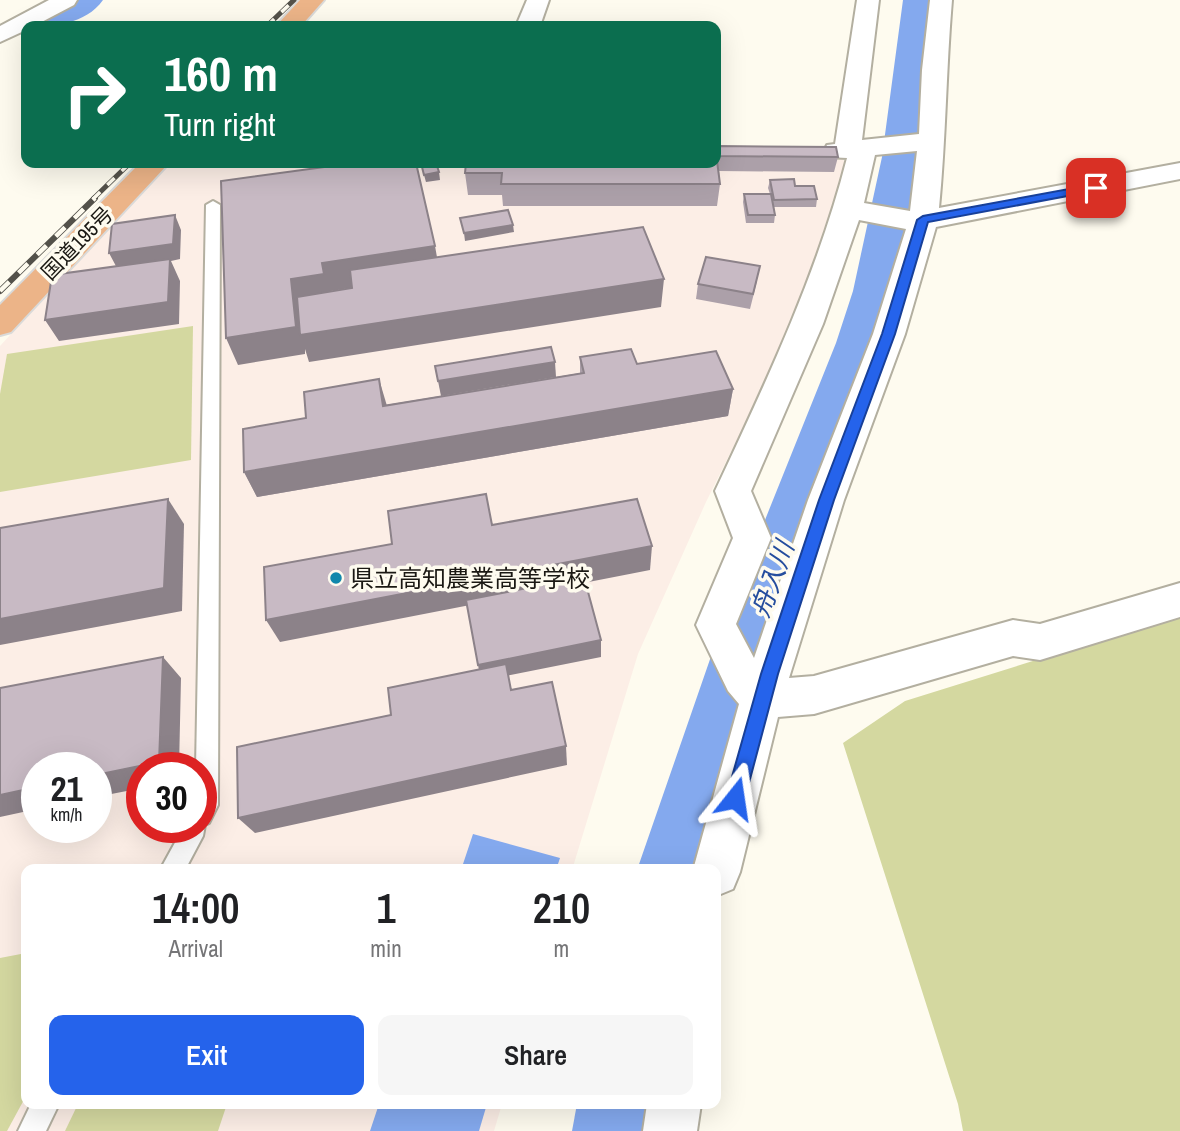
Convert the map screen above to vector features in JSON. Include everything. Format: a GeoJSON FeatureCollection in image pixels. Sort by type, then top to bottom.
{"type":"FeatureCollection","features":[{"type":"Feature","properties":{"kind":"highway"},"geometry":{"type":"LineString","coordinates":[[293,21],[313,0]]}},
{"type":"Feature","properties":{"kind":"highway","name":"国道195号"},"geometry":{"type":"LineString","coordinates":[[0,324],[150,168]]}},
{"type":"Feature","properties":{"kind":"street"},"geometry":{"type":"LineString","coordinates":[[26,21],[66,0]]}},
{"type":"Feature","properties":{"kind":"street"},"geometry":{"type":"LineString","coordinates":[[530,21],[538,0]]}},
{"type":"Feature","properties":{"kind":"street"},"geometry":{"type":"LineString","coordinates":[[752,689],[716,625],[752,538],[733,491],[858,211],[864,149],[869,0]]}},
{"type":"Feature","properties":{"kind":"street"},"geometry":{"type":"LineString","coordinates":[[718,864],[752,689],[889,334],[916,220],[941,0]]}},
{"type":"Feature","properties":{"kind":"street"},"geometry":{"type":"LineString","coordinates":[[0,35],[21,24]]}},
{"type":"Feature","properties":{"kind":"street"},"geometry":{"type":"LineString","coordinates":[[809,152],[864,149],[927,141]]}},
{"type":"Feature","properties":{"kind":"street"},"geometry":{"type":"LineString","coordinates":[[858,211],[916,220],[1180,172]]}},
{"type":"Feature","properties":{"kind":"street"},"geometry":{"type":"LineString","coordinates":[[752,689],[814,695],[1013,638],[1040,642],[1180,600]]}},
{"type":"Feature","properties":{"kind":"street"},"geometry":{"type":"LineString","coordinates":[[670,1131],[673,1109]]}},
{"type":"Feature","properties":{"kind":"lane"},"geometry":{"type":"LineString","coordinates":[[208,752],[213,205]]}},
{"type":"Feature","properties":{"kind":"lane"},"geometry":{"type":"LineString","coordinates":[[175,864],[187,843]]}},
{"type":"Feature","properties":{"kind":"lane"},"geometry":{"type":"LineString","coordinates":[[32,1131],[43,1109]]}},
{"type":"Feature","properties":{"kind":"shaded area","name":"県立高知農業高等学校"},"geometry":{"type":"Polygon","coordinates":[[[721,159],[842,159],[848,164],[790,333],[706,502],[638,654],[574,864],[21,864],[21,1109],[501,1109],[494,1131],[0,1131],[0,346],[163,168],[721,168],[721,159]]]}},
{"type":"Feature","properties":{"kind":"green space"},"geometry":{"type":"Polygon","coordinates":[[[193,326],[191,460],[0,492],[0,394],[7,354],[193,326]]]}},
{"type":"Feature","properties":{"kind":"green space"},"geometry":{"type":"Polygon","coordinates":[[[1180,615],[1180,1131],[963,1131],[958,1104],[843,743],[905,701],[1180,615]]]}},
{"type":"Feature","properties":{"kind":"green space"},"geometry":{"type":"Polygon","coordinates":[[[21,954],[21,1105],[7,1131],[0,1131],[0,958],[21,954]]]}},
{"type":"Feature","properties":{"kind":"green space"},"geometry":{"type":"Polygon","coordinates":[[[76,1109],[225,1109],[218,1131],[65,1131],[76,1109]]]}},
{"type":"Feature","properties":{"kind":"water"},"geometry":{"type":"Polygon","coordinates":[[[473,834],[560,858],[558,864],[463,864],[473,834]]]}},
{"type":"Feature","properties":{"kind":"water"},"geometry":{"type":"Polygon","coordinates":[[[377,1109],[486,1109],[479,1131],[370,1131],[377,1109]]]}},
{"type":"Feature","properties":{"kind":"building"},"geometry":{"type":"Polygon","coordinates":[[[721,146],[836,147],[838,157],[721,156],[721,146]]]}},
{"type":"Feature","properties":{"kind":"building"},"geometry":{"type":"Polygon","coordinates":[[[317,168],[417,168],[435,246],[322,263],[324,274],[291,279],[296,327],[226,338],[221,181],[317,168]]]}},
{"type":"Feature","properties":{"kind":"building"},"geometry":{"type":"Polygon","coordinates":[[[422,168],[438,168],[439,172],[424,175],[422,168]]]}},
{"type":"Feature","properties":{"kind":"building"},"geometry":{"type":"Polygon","coordinates":[[[466,168],[718,168],[720,184],[501,184],[502,173],[465,173],[466,168]]]}},
{"type":"Feature","properties":{"kind":"building"},"geometry":{"type":"Polygon","coordinates":[[[794,179],[795,186],[814,186],[817,199],[774,200],[770,180],[794,179]]]}},
{"type":"Feature","properties":{"kind":"building"},"geometry":{"type":"Polygon","coordinates":[[[744,194],[771,194],[775,215],[748,215],[744,194]]]}},
{"type":"Feature","properties":{"kind":"building"},"geometry":{"type":"Polygon","coordinates":[[[508,210],[513,225],[464,233],[460,218],[508,210]]]}},
{"type":"Feature","properties":{"kind":"building"},"geometry":{"type":"Polygon","coordinates":[[[175,215],[173,244],[109,253],[112,224],[175,215]]]}},
{"type":"Feature","properties":{"kind":"building"},"geometry":{"type":"Polygon","coordinates":[[[643,227],[664,279],[300,335],[297,297],[352,288],[350,270],[643,227]]]}},
{"type":"Feature","properties":{"kind":"building"},"geometry":{"type":"Polygon","coordinates":[[[706,257],[760,266],[753,294],[698,284],[706,257]]]}},
{"type":"Feature","properties":{"kind":"building"},"geometry":{"type":"Polygon","coordinates":[[[170,259],[168,302],[45,320],[52,275],[170,259]]]}},
{"type":"Feature","properties":{"kind":"building"},"geometry":{"type":"Polygon","coordinates":[[[551,347],[555,362],[438,381],[435,366],[551,347]]]}},
{"type":"Feature","properties":{"kind":"building"},"geometry":{"type":"Polygon","coordinates":[[[631,349],[637,364],[716,351],[733,389],[244,472],[243,429],[306,418],[304,392],[379,379],[383,406],[584,373],[580,357],[631,349]]]}},
{"type":"Feature","properties":{"kind":"building"},"geometry":{"type":"Polygon","coordinates":[[[486,494],[492,525],[637,499],[652,546],[266,620],[264,567],[392,544],[388,511],[486,494]]]}},
{"type":"Feature","properties":{"kind":"building"},"geometry":{"type":"Polygon","coordinates":[[[168,499],[164,588],[0,619],[0,528],[168,499]]]}},
{"type":"Feature","properties":{"kind":"building"},"geometry":{"type":"Polygon","coordinates":[[[584,577],[601,640],[478,665],[466,600],[584,577]]]}},
{"type":"Feature","properties":{"kind":"building"},"geometry":{"type":"Polygon","coordinates":[[[163,657],[159,752],[126,752],[126,769],[112,772],[112,752],[21,752],[21,790],[0,795],[0,688],[163,657]]]}},
{"type":"Feature","properties":{"kind":"building"},"geometry":{"type":"Polygon","coordinates":[[[506,664],[511,690],[552,682],[566,746],[238,818],[237,747],[391,715],[388,688],[506,664]]]}},
{"type":"Feature","properties":{"kind":"waterway"},"geometry":{"type":"LineString","coordinates":[[44,21],[84,0]]}},
{"type":"Feature","properties":{"kind":"waterway","name":"舟入川"},"geometry":{"type":"LineString","coordinates":[[677,864],[749,642],[862,343],[878,291],[904,157],[922,0]]}},
{"type":"Feature","properties":{"kind":"waterway","name":"舟入川"},"geometry":{"type":"LineString","coordinates":[[616,1131],[620,1109]]}},
{"type":"Feature","properties":{"kind":"railway"},"geometry":{"type":"LineString","coordinates":[[272,21],[294,0]]}},
{"type":"Feature","properties":{"kind":"railway"},"geometry":{"type":"LineString","coordinates":[[93,199],[125,168]]}},
{"type":"Feature","properties":{"kind":"railway"},"geometry":{"type":"LineString","coordinates":[[0,291],[95,198]]}},
{"type":"Feature","properties":{"kind":"place","name":"県立高知農業高等学校"},"geometry":{"type":"Point","coordinates":[336,578]}},
{"type":"Feature","properties":{"kind":"route"},"geometry":{"type":"LineString","coordinates":[[735,798],[769,674],[827,500],[889,334],[923,220],[1096,188]]}}]}
